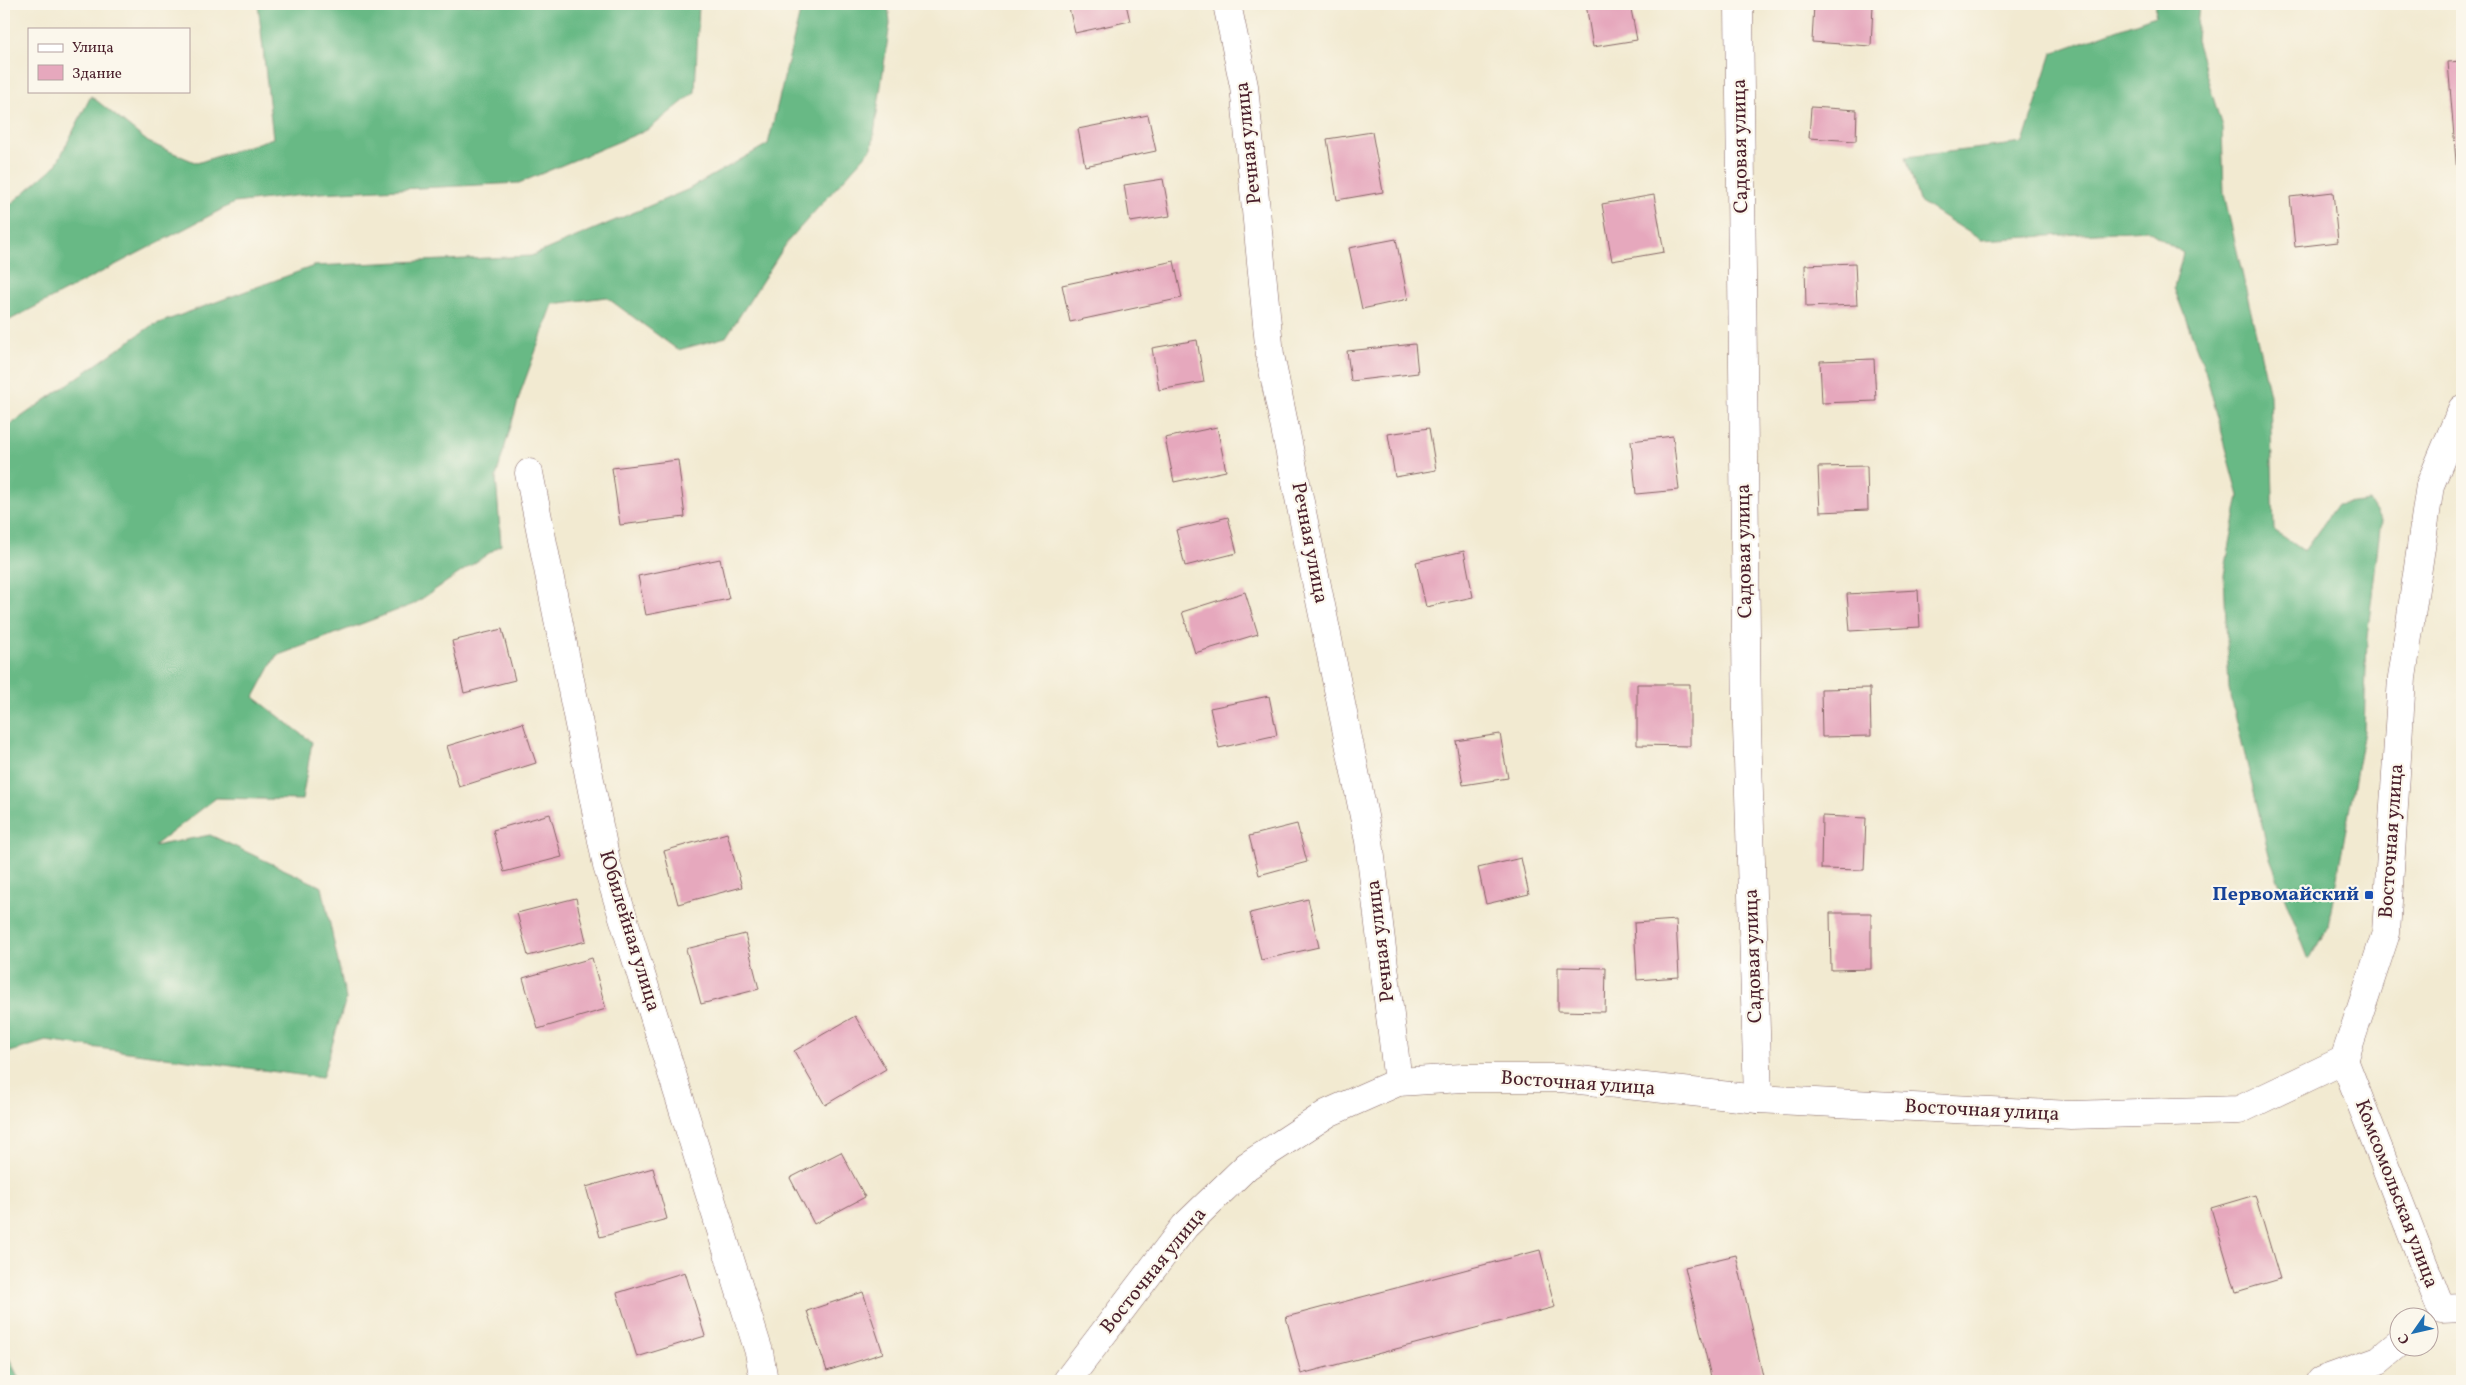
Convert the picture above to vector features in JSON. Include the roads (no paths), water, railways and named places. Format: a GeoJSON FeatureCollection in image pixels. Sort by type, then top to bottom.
{"type":"FeatureCollection","features":[{"type":"Feature","properties":{"kind":"street","name":"Речная улица"},"geometry":{"type":"LineString","coordinates":[[1227,4],[1244,86],[1270,355],[1369,841],[1398,1082]]}},
{"type":"Feature","properties":{"kind":"street","name":"Садовая улица"},"geometry":{"type":"LineString","coordinates":[[1739,4],[1747,726],[1758,1098]]}},
{"type":"Feature","properties":{"kind":"street","name":"Восточная улица"},"geometry":{"type":"LineString","coordinates":[[1067,1381],[1185,1226],[1247,1166],[1328,1113],[1398,1082],[1462,1078],[1561,1078],[1758,1098],[2071,1115],[2240,1110],[2344,1060],[2386,933],[2402,678],[2430,485],[2462,409]]}},
{"type":"Feature","properties":{"kind":"street","name":"Юбилейная улица"},"geometry":{"type":"LineString","coordinates":[[529,472],[607,866],[759,1352],[764,1381]]}},
{"type":"Feature","properties":{"kind":"street","name":"Комсомольская улица"},"geometry":{"type":"LineString","coordinates":[[2344,1060],[2444,1312]]}},
{"type":"Feature","properties":{"kind":"street"},"geometry":{"type":"LineString","coordinates":[[2321,1381],[2379,1360],[2388,1352]]}},
{"type":"Feature","properties":{"kind":"place","name":"Первомайский"},"geometry":{"type":"Point","coordinates":[2369,895]}}]}
